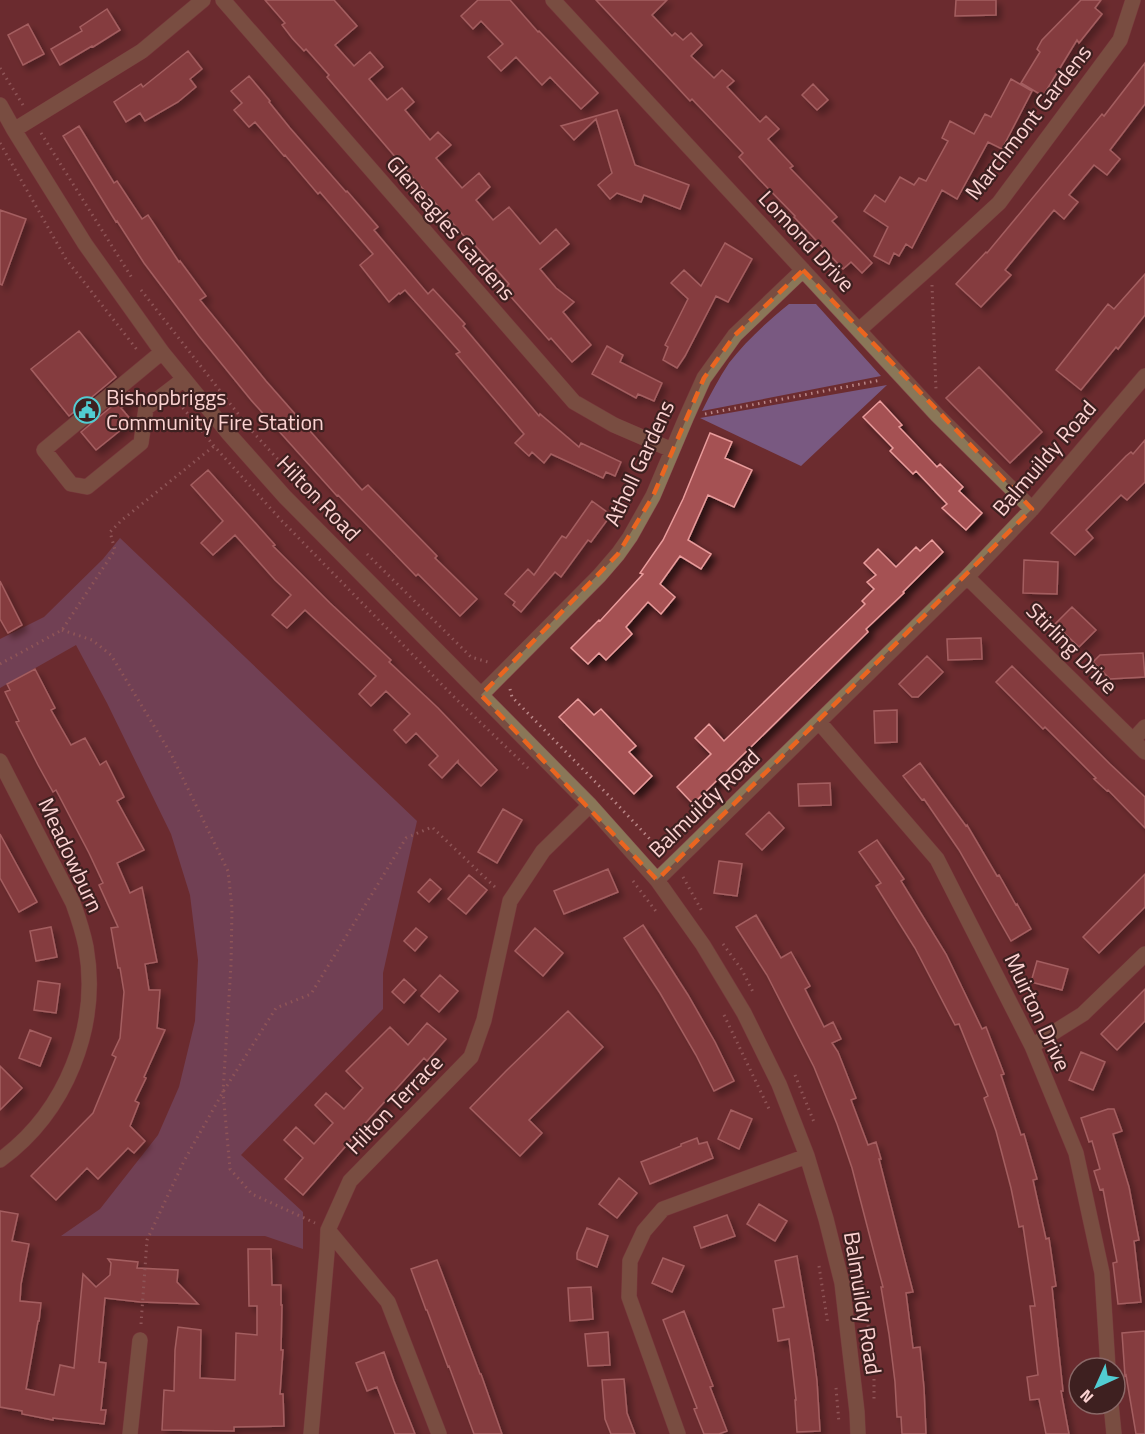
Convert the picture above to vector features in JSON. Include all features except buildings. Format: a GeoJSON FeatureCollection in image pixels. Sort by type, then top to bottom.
{"type":"FeatureCollection","features":[{"type":"Feature","properties":{"kind":"street"},"geometry":{"type":"LineString","coordinates":[[14,130],[142,51],[203,0]]}},
{"type":"Feature","properties":{"kind":"street","name":"Gleneagles Gardens"},"geometry":{"type":"LineString","coordinates":[[223,0],[574,402],[615,425],[672,450]]}},
{"type":"Feature","properties":{"kind":"street","name":"Lomond Drive"},"geometry":{"type":"LineString","coordinates":[[553,0],[901,376],[1032,509]]}},
{"type":"Feature","properties":{"kind":"street","name":"Marchmont Gardens"},"geometry":{"type":"LineString","coordinates":[[859,330],[999,203],[1120,40],[1133,0]]}},
{"type":"Feature","properties":{"kind":"street","name":"Hilton Road"},"geometry":{"type":"LineString","coordinates":[[0,105],[85,244],[162,352],[229,434],[285,497],[590,805],[657,880]]}},
{"type":"Feature","properties":{"kind":"street","name":"Atholl Gardens"},"geometry":{"type":"LineString","coordinates":[[481,695],[618,554],[653,496],[704,378],[730,341],[803,270]]}},
{"type":"Feature","properties":{"kind":"street"},"geometry":{"type":"LineString","coordinates":[[162,352],[44,450],[71,484],[87,487],[141,443],[146,408],[184,379]]}},
{"type":"Feature","properties":{"kind":"street","name":"Balmuildy Road"},"geometry":{"type":"LineString","coordinates":[[858,1434],[842,1282],[807,1156],[779,1084],[744,1013],[703,945],[657,880],[967,577],[1032,509],[1145,376]]}},
{"type":"Feature","properties":{"kind":"street","name":"Stirling Drive"},"geometry":{"type":"LineString","coordinates":[[967,577],[1145,752]]}},
{"type":"Feature","properties":{"kind":"street","name":"Muirton Drive"},"geometry":{"type":"LineString","coordinates":[[819,722],[937,859],[1032,1046],[1076,1153],[1102,1273],[1107,1356]]}},
{"type":"Feature","properties":{"kind":"street"},"geometry":{"type":"LineString","coordinates":[[1133,740],[1145,727]]}},
{"type":"Feature","properties":{"kind":"street","name":"Meadowburn"},"geometry":{"type":"LineString","coordinates":[[0,761],[73,903],[86,947],[89,994],[82,1039],[65,1084],[53,1105],[38,1124],[0,1160]]}},
{"type":"Feature","properties":{"kind":"street","name":"Hilton Terrace"},"geometry":{"type":"LineString","coordinates":[[328,1230],[350,1182],[471,1057],[484,1020],[510,901],[543,851],[590,805]]}},
{"type":"Feature","properties":{"kind":"street"},"geometry":{"type":"LineString","coordinates":[[1032,1046],[1083,1014],[1145,954]]}},
{"type":"Feature","properties":{"kind":"street"},"geometry":{"type":"LineString","coordinates":[[678,1434],[628,1297],[630,1261],[644,1231],[663,1209],[807,1156]]}},
{"type":"Feature","properties":{"kind":"street"},"geometry":{"type":"LineString","coordinates":[[311,1434],[328,1230]]}},
{"type":"Feature","properties":{"kind":"street"},"geometry":{"type":"LineString","coordinates":[[328,1230],[388,1302],[439,1434]]}},
{"type":"Feature","properties":{"kind":"street"},"geometry":{"type":"LineString","coordinates":[[130,1434],[140,1340]]}},
{"type":"Feature","properties":{"kind":"street"},"geometry":{"type":"LineString","coordinates":[[1112,1416],[1114,1434]]}},
{"type":"Feature","properties":{"kind":"path"},"geometry":{"type":"LineString","coordinates":[[0,143],[66,259],[148,364]]}},
{"type":"Feature","properties":{"kind":"path"},"geometry":{"type":"LineString","coordinates":[[932,265],[937,414]]}},
{"type":"Feature","properties":{"kind":"path"},"geometry":{"type":"LineString","coordinates":[[686,418],[901,376]]}},
{"type":"Feature","properties":{"kind":"path"},"geometry":{"type":"LineString","coordinates":[[170,391],[214,446],[282,521],[453,696],[534,774]]}},
{"type":"Feature","properties":{"kind":"path"},"geometry":{"type":"LineString","coordinates":[[0,664],[62,630],[115,549],[110,532],[214,446]]}},
{"type":"Feature","properties":{"kind":"path"},"geometry":{"type":"LineString","coordinates":[[62,630],[92,640],[111,655],[171,754],[228,871],[232,908],[231,965],[223,1092],[230,1169],[252,1194],[328,1230]]}},
{"type":"Feature","properties":{"kind":"path"},"geometry":{"type":"LineString","coordinates":[[140,1340],[147,1240],[183,1161],[276,1008],[311,994],[406,838],[432,827],[510,901]]}},
{"type":"Feature","properties":{"kind":"path"},"geometry":{"type":"LineString","coordinates":[[630,877],[664,921]]}},
{"type":"Feature","properties":{"kind":"path"},"geometry":{"type":"LineString","coordinates":[[720,1008],[769,1109]]}},
{"type":"Feature","properties":{"kind":"path"},"geometry":{"type":"LineString","coordinates":[[818,1258],[829,1328]]}},
{"type":"Feature","properties":{"kind":"path"},"geometry":{"type":"LineString","coordinates":[[835,1385],[840,1431]]}},
{"type":"Feature","properties":{"kind":"highlighted area"},"geometry":{"type":"Polygon","coordinates":[[[803,270],[1032,509],[657,880],[481,695],[618,554],[653,496],[704,378],[735,335],[803,270]]]}},
{"type":"Feature","properties":{"kind":"shaded area"},"geometry":{"type":"Polygon","coordinates":[[[789,304],[816,304],[881,376],[702,411],[729,363],[789,304]]]}},
{"type":"Feature","properties":{"kind":"shaded area"},"geometry":{"type":"Polygon","coordinates":[[[887,385],[801,466],[700,418],[887,385]]]}},
{"type":"Feature","properties":{"kind":"shaded area"},"geometry":{"type":"Polygon","coordinates":[[[120,538],[417,821],[383,973],[383,1009],[241,1155],[303,1212],[303,1249],[265,1236],[61,1236],[100,1209],[158,1135],[179,1087],[195,1021],[198,960],[190,895],[171,834],[76,645],[0,688],[0,639],[44,617],[103,559],[120,538]]]}},
{"type":"Feature","properties":{"kind":"place","name":"Bishopbriggs Community Fire Station"},"geometry":{"type":"Point","coordinates":[87,410]}}]}
